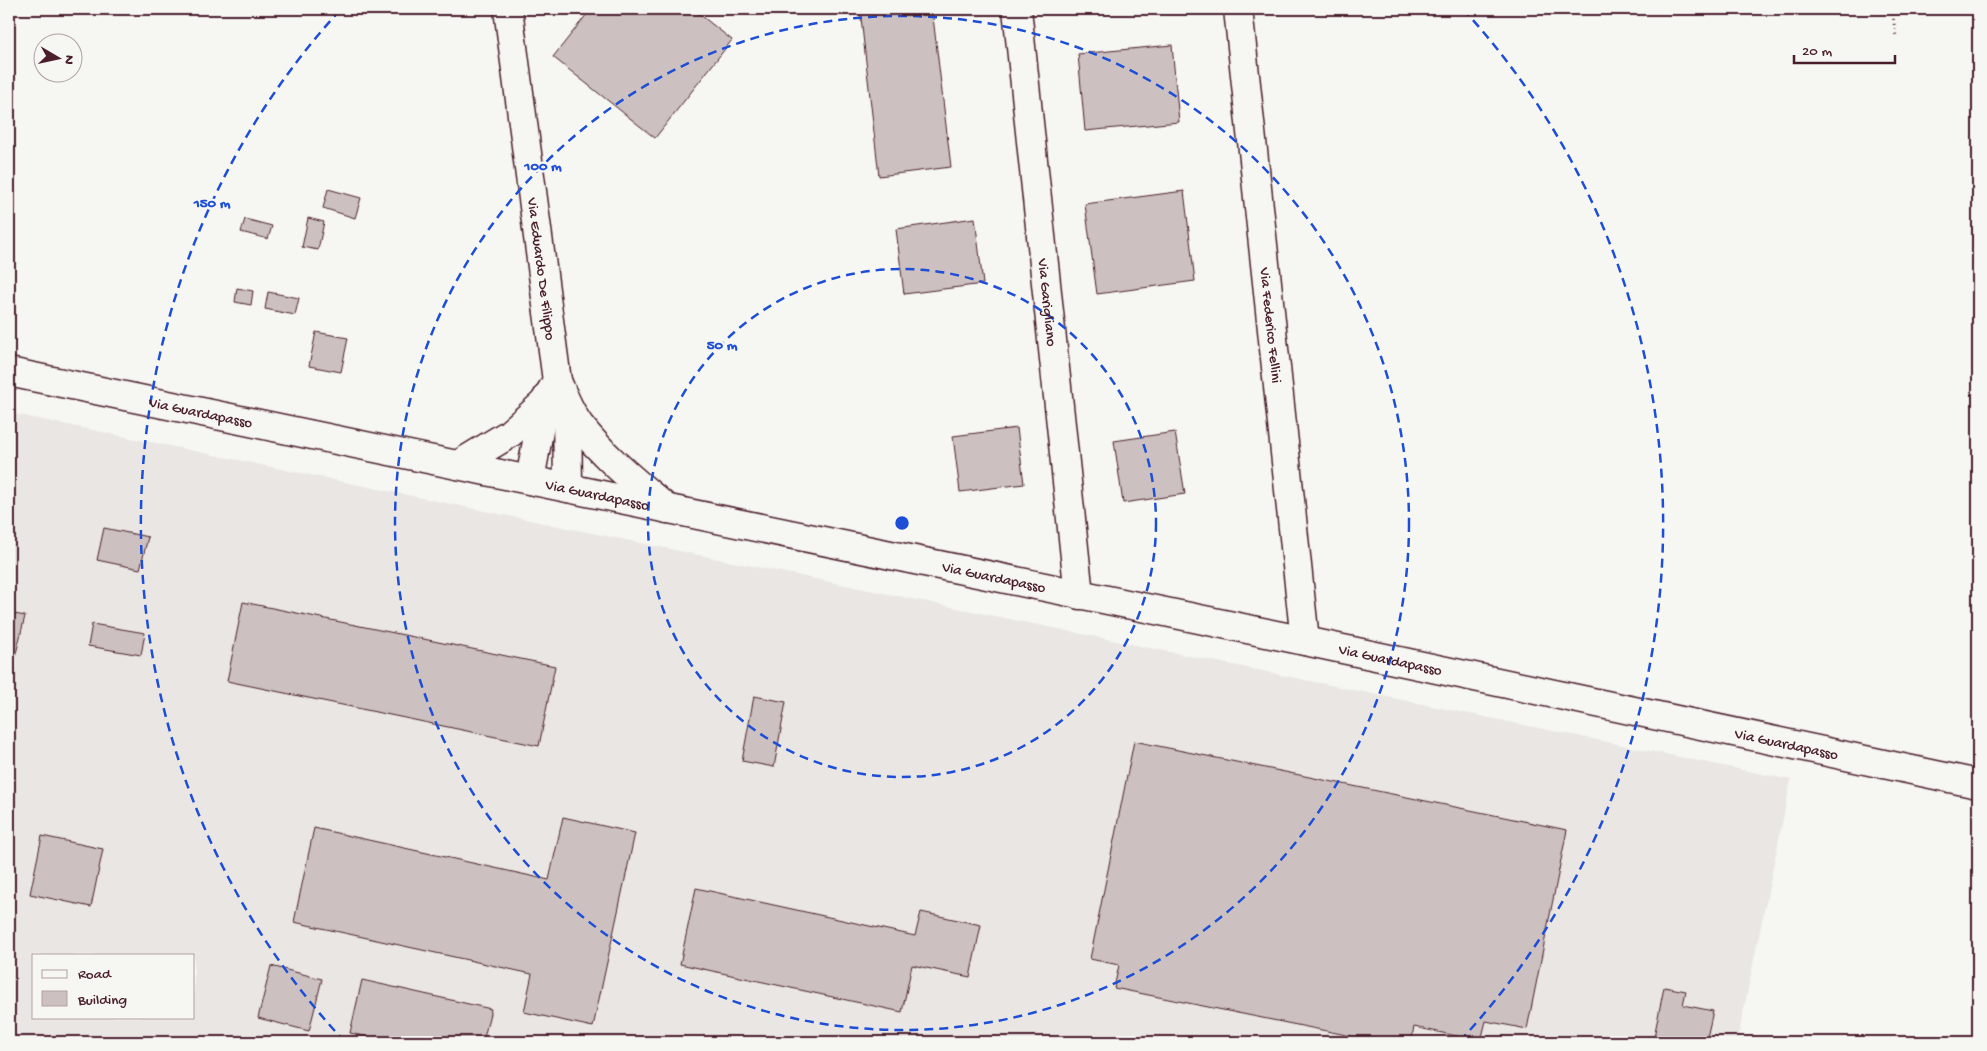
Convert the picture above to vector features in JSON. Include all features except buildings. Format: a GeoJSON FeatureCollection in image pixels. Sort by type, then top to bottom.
{"type":"FeatureCollection","features":[{"type":"Feature","properties":{"kind":"street","name":"Via Eduardo De Filippo"},"geometry":{"type":"LineString","coordinates":[[508,9],[568,488]]}},
{"type":"Feature","properties":{"kind":"street","name":"Via Garigliano"},"geometry":{"type":"LineString","coordinates":[[1017,9],[1079,595]]}},
{"type":"Feature","properties":{"kind":"street","name":"Via Federico Fellini"},"geometry":{"type":"LineString","coordinates":[[1238,9],[1304,641]]}},
{"type":"Feature","properties":{"kind":"street","name":"Via Guardapasso"},"geometry":{"type":"LineString","coordinates":[[9,372],[1304,641],[1978,784]]}},
{"type":"Feature","properties":{"kind":"street","name":"Via Eduardo De Filippo"},"geometry":{"type":"LineString","coordinates":[[530,480],[556,396]]}},
{"type":"Feature","properties":{"kind":"street","name":"Via Eduardo De Filippo"},"geometry":{"type":"LineString","coordinates":[[556,396],[579,426],[607,457],[667,509]]}},
{"type":"Feature","properties":{"kind":"street"},"geometry":{"type":"LineString","coordinates":[[458,465],[508,434],[556,396]]}},
{"type":"Feature","properties":{"kind":"path"},"geometry":{"type":"LineString","coordinates":[[1892,9],[1896,37]]}},
{"type":"Feature","properties":{"kind":"shaded area"},"geometry":{"type":"Polygon","coordinates":[[[9,413],[1791,780],[1737,1042],[9,1042],[9,413]]]}}]}
